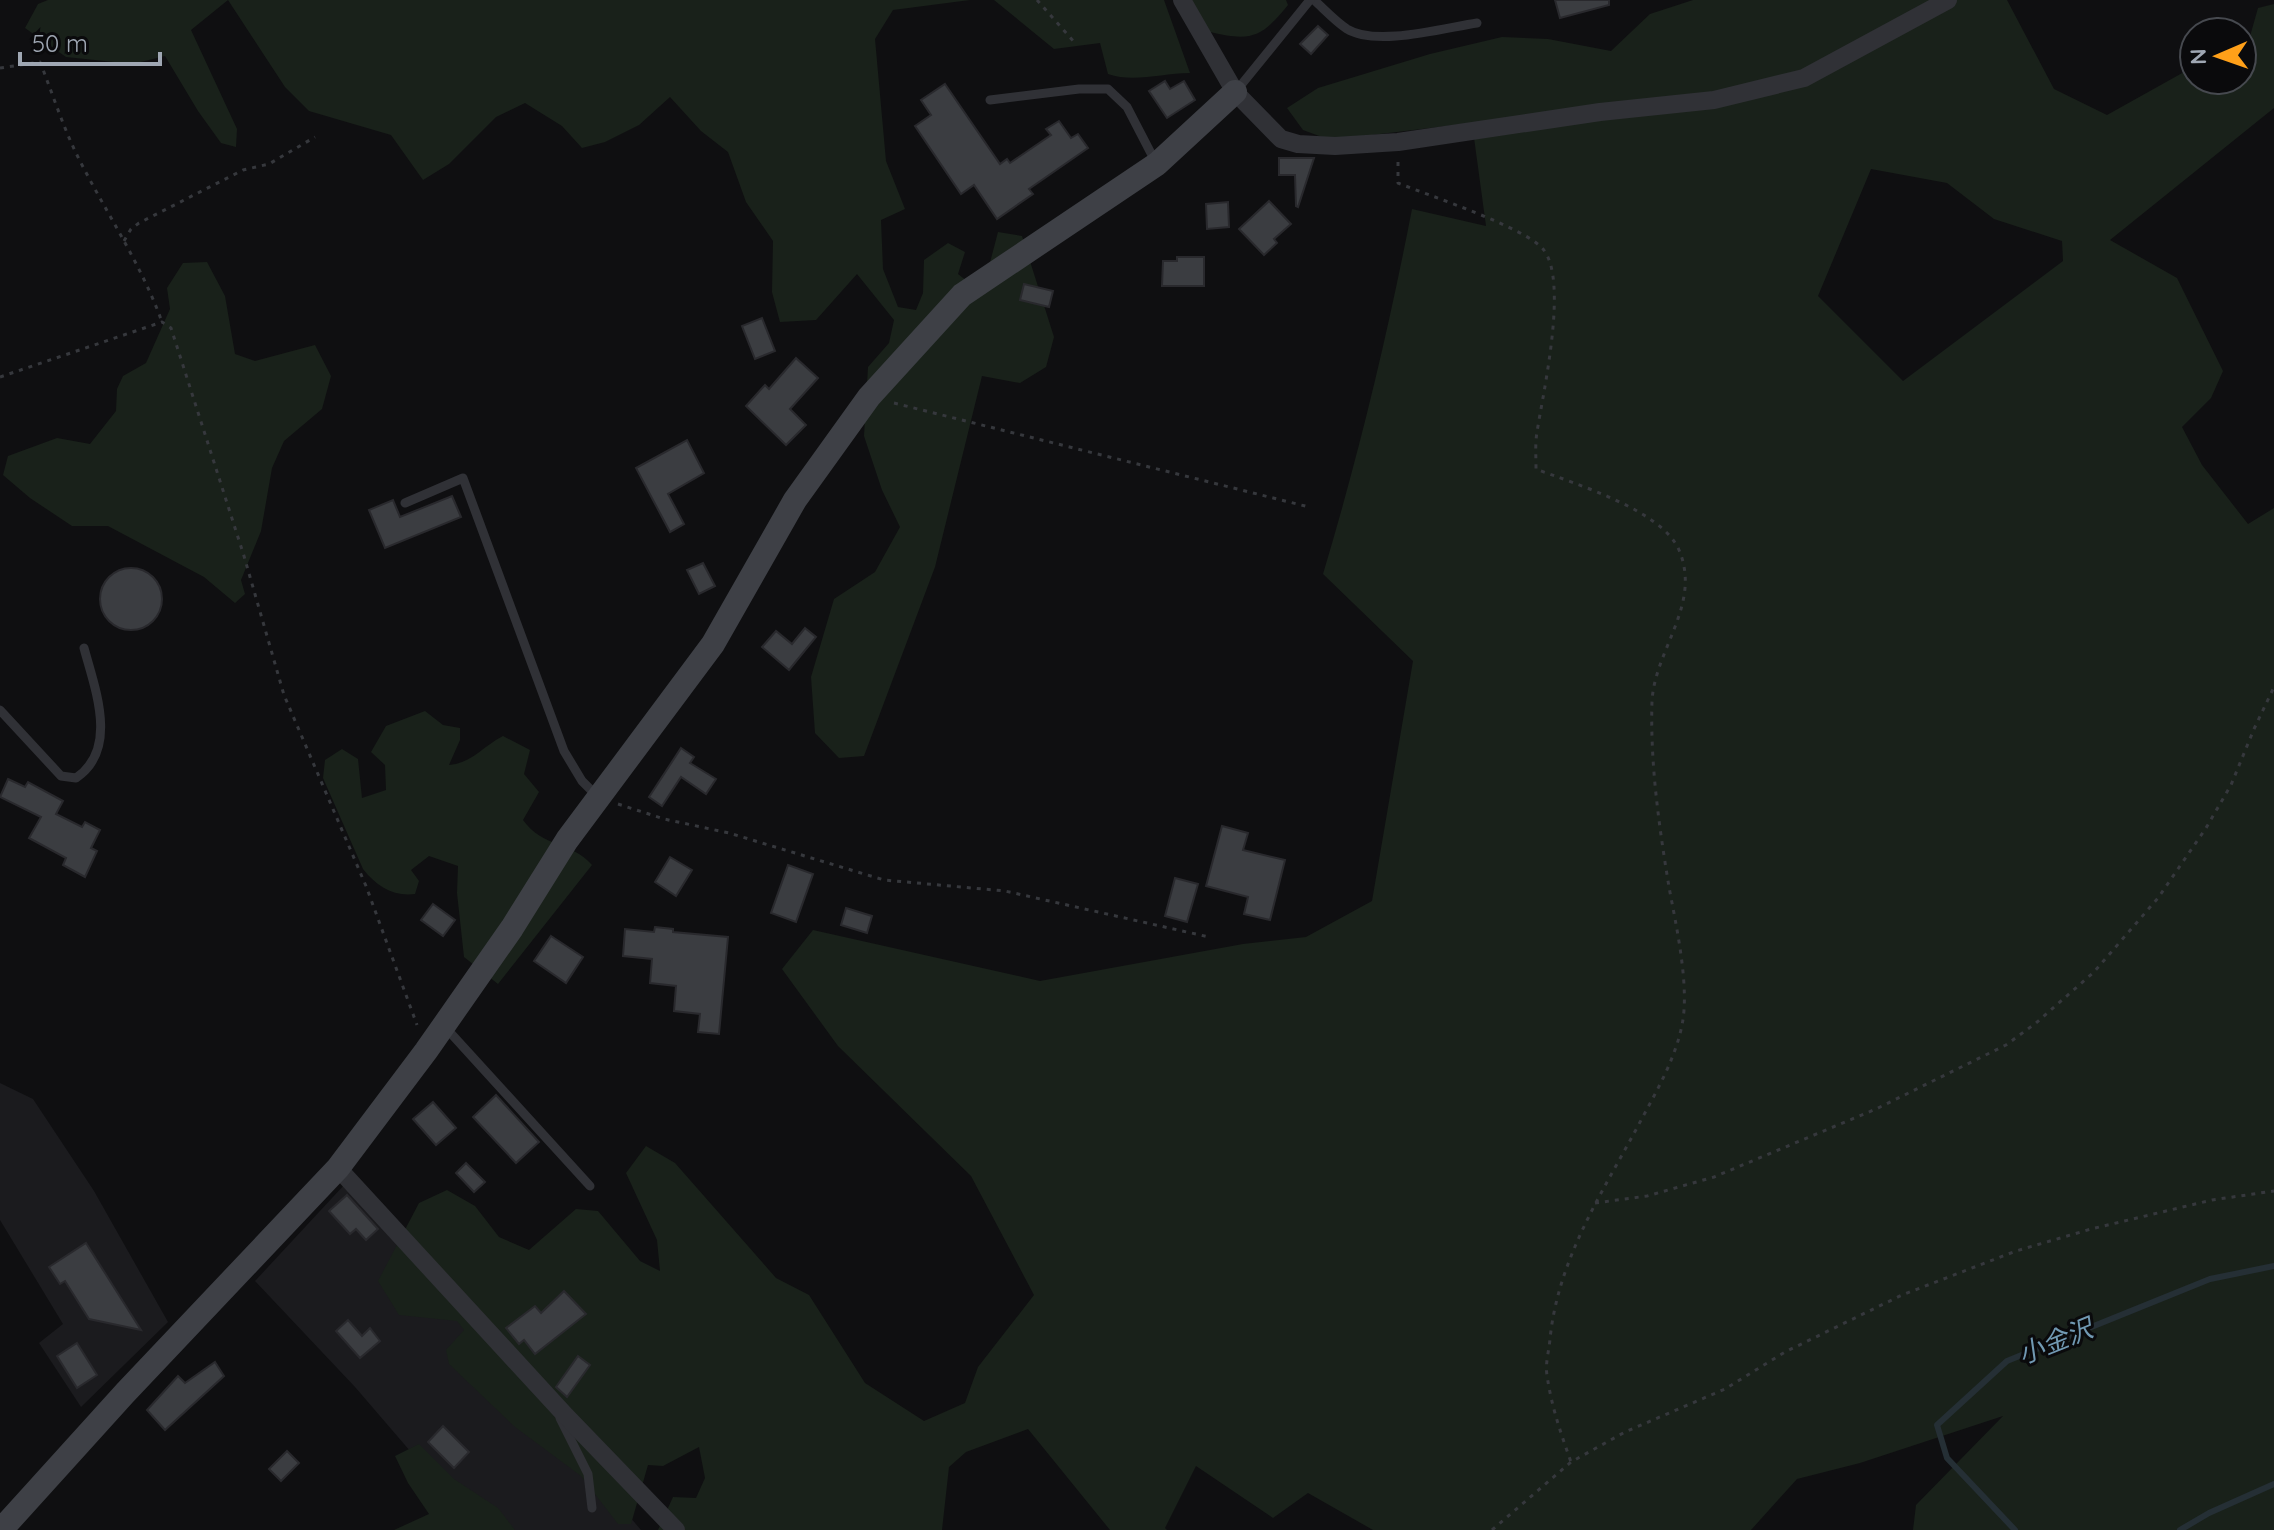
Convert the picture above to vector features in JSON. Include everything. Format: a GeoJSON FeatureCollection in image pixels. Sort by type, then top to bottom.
{"type":"FeatureCollection","features":[{"type":"Feature","properties":{"kind":"street"},"geometry":{"type":"LineString","coordinates":[[1182,0],[1235,92],[1281,139],[1298,144],[1335,146],[1398,142],[1600,112],[1702,102],[1804,78],[1948,0]]}},
{"type":"Feature","properties":{"kind":"street"},"geometry":{"type":"LineString","coordinates":[[1,1530],[125,1393],[338,1168],[426,1051],[512,928],[567,840],[713,644],[795,500],[869,397],[962,295],[1157,164],[1235,92]]}},
{"type":"Feature","properties":{"kind":"street"},"geometry":{"type":"LineString","coordinates":[[338,1168],[676,1530]]}},
{"type":"Feature","properties":{"kind":"lane"},"geometry":{"type":"LineString","coordinates":[[1235,92],[1312,0],[1349,30],[1373,36],[1477,23]]}},
{"type":"Feature","properties":{"kind":"lane"},"geometry":{"type":"LineString","coordinates":[[990,100],[1079,89],[1108,89],[1127,107],[1157,164]]}},
{"type":"Feature","properties":{"kind":"lane"},"geometry":{"type":"LineString","coordinates":[[405,503],[463,478],[564,751],[582,781],[598,797]]}},
{"type":"Feature","properties":{"kind":"lane"},"geometry":{"type":"LineString","coordinates":[[0,710],[61,776],[76,778],[88,770],[97,754],[101,714],[84,648]]}},
{"type":"Feature","properties":{"kind":"lane"},"geometry":{"type":"LineString","coordinates":[[443,1026],[590,1186]]}},
{"type":"Feature","properties":{"kind":"lane"},"geometry":{"type":"LineString","coordinates":[[549,1397],[588,1474],[592,1508]]}},
{"type":"Feature","properties":{"kind":"path"},"geometry":{"type":"LineString","coordinates":[[1037,0],[1076,44]]}},
{"type":"Feature","properties":{"kind":"path"},"geometry":{"type":"LineString","coordinates":[[0,68],[40,62],[74,150],[148,284],[162,322],[171,328],[244,556],[284,695],[366,886],[426,1051]]}},
{"type":"Feature","properties":{"kind":"path"},"geometry":{"type":"LineString","coordinates":[[123,243],[131,229],[139,223],[243,170],[269,164],[315,137]]}},
{"type":"Feature","properties":{"kind":"path"},"geometry":{"type":"LineString","coordinates":[[1398,142],[1398,183],[1515,230],[1544,250],[1552,269],[1554,337],[1536,435],[1536,469],[1633,509],[1667,532],[1679,548],[1684,565],[1685,596],[1675,632],[1660,662],[1652,699],[1655,781],[1683,979],[1683,1023],[1669,1067],[1569,1257],[1553,1311],[1546,1372],[1571,1462]]}},
{"type":"Feature","properties":{"kind":"path"},"geometry":{"type":"LineString","coordinates":[[0,377],[162,322]]}},
{"type":"Feature","properties":{"kind":"path"},"geometry":{"type":"LineString","coordinates":[[869,397],[1309,507]]}},
{"type":"Feature","properties":{"kind":"path"},"geometry":{"type":"LineString","coordinates":[[1595,1203],[1647,1196],[1714,1177],[1876,1109],[2006,1045],[2036,1023],[2094,972],[2158,898],[2231,785],[2274,687]]}},
{"type":"Feature","properties":{"kind":"path"},"geometry":{"type":"LineString","coordinates":[[598,797],[664,819],[729,833],[884,880],[1005,891],[1209,937]]}},
{"type":"Feature","properties":{"kind":"path"},"geometry":{"type":"LineString","coordinates":[[1492,1530],[1571,1462],[1625,1432],[1725,1389],[1785,1352],[1902,1295],[2016,1251],[2091,1229],[2212,1200],[2274,1191]]}},
{"type":"Feature","properties":{"kind":"shaded area"},"geometry":{"type":"Polygon","coordinates":[[[48,0],[228,0],[191,30],[237,129],[236,147],[221,143],[165,56],[133,64],[66,57],[25,28],[38,4],[48,0]]]}},
{"type":"Feature","properties":{"kind":"shaded area"},"geometry":{"type":"Polygon","coordinates":[[[228,0],[970,0],[893,10],[875,39],[886,161],[905,209],[881,220],[883,269],[898,307],[916,310],[923,293],[924,260],[948,243],[965,252],[958,274],[982,293],[998,232],[1022,236],[1054,337],[1046,367],[1020,383],[982,376],[935,567],[864,756],[839,758],[815,733],[811,677],[834,599],[875,572],[900,527],[882,490],[864,436],[868,367],[889,343],[894,320],[857,274],[816,320],[780,322],[772,292],[773,241],[746,202],[728,152],[701,131],[670,97],[639,125],[605,142],[582,148],[562,126],[525,103],[496,117],[449,164],[423,180],[391,135],[309,111],[285,87],[228,0]]]}},
{"type":"Feature","properties":{"kind":"shaded area"},"geometry":{"type":"Polygon","coordinates":[[[994,0],[1164,0],[1190,73],[1138,78],[1108,74],[1100,43],[1054,49],[994,0]]]}},
{"type":"Feature","properties":{"kind":"shaded area"},"geometry":{"type":"Polygon","coordinates":[[[1189,0],[1286,0],[1288,5],[1263,30],[1236,36],[1210,32],[1189,0]]]}},
{"type":"Feature","properties":{"kind":"shaded area"},"geometry":{"type":"Polygon","coordinates":[[[1693,0],[2007,0],[2054,89],[2107,115],[2178,75],[2178,96],[2258,96],[2256,16],[2258,8],[2274,4],[2274,108],[2110,240],[2177,278],[2223,371],[2211,398],[2182,427],[2202,465],[2248,524],[2274,508],[2274,1530],[1913,1530],[1916,1505],[2003,1416],[1860,1463],[1797,1479],[1751,1530],[1373,1530],[1308,1493],[1273,1518],[1196,1466],[1165,1528],[1167,1530],[1110,1530],[1028,1429],[966,1452],[949,1467],[942,1530],[658,1530],[673,1497],[696,1498],[705,1478],[699,1447],[663,1466],[648,1465],[631,1524],[618,1524],[581,1476],[515,1427],[449,1364],[446,1350],[464,1330],[457,1321],[399,1315],[378,1281],[419,1203],[447,1190],[475,1206],[499,1237],[529,1250],[576,1209],[598,1211],[640,1261],[660,1271],[657,1240],[626,1173],[646,1146],[675,1163],[776,1278],[809,1295],[865,1383],[924,1421],[965,1403],[978,1367],[1034,1295],[971,1176],[838,1046],[782,969],[813,930],[1040,981],[1243,944],[1306,937],[1372,901],[1413,661],[1323,574],[1372,393],[1412,209],[1486,226],[1472,123],[1330,140],[1303,130],[1287,108],[1318,88],[1430,54],[1502,37],[1548,39],[1611,51],[1650,14],[1693,0]],[[1871,169],[1818,296],[1903,381],[2063,261],[2062,241],[1994,219],[1947,183],[1871,169]]]}},
{"type":"Feature","properties":{"kind":"shaded area"},"geometry":{"type":"Polygon","coordinates":[[[207,262],[225,296],[235,354],[255,361],[315,345],[331,376],[322,409],[284,441],[272,468],[261,531],[241,580],[245,594],[235,603],[204,577],[108,526],[72,526],[30,498],[3,475],[8,456],[57,438],[90,444],[116,411],[117,389],[123,376],[146,363],[170,309],[167,288],[183,263],[207,262]]]}},
{"type":"Feature","properties":{"kind":"shaded area"},"geometry":{"type":"Polygon","coordinates":[[[425,711],[443,725],[460,728],[460,740],[449,765],[471,758],[503,736],[530,750],[524,774],[539,792],[523,820],[539,835],[584,857],[592,865],[498,984],[464,957],[457,893],[458,866],[429,856],[411,870],[419,881],[415,894],[400,894],[380,885],[363,869],[323,778],[325,760],[342,749],[358,759],[362,798],[386,790],[385,765],[371,752],[386,726],[425,711]]]}},
{"type":"Feature","properties":{"kind":"shaded area"},"geometry":{"type":"Polygon","coordinates":[[[0,1083],[33,1099],[94,1191],[168,1322],[81,1407],[39,1343],[63,1324],[0,1220],[0,1083]]]}},
{"type":"Feature","properties":{"kind":"shaded area"},"geometry":{"type":"Polygon","coordinates":[[[345,1184],[641,1530],[478,1530],[355,1387],[255,1281],[345,1184]]]}},
{"type":"Feature","properties":{"kind":"shaded area"},"geometry":{"type":"Polygon","coordinates":[[[419,1444],[454,1479],[498,1508],[515,1530],[394,1530],[429,1514],[408,1483],[395,1456],[419,1444]]]}},
{"type":"Feature","properties":{"kind":"building"},"geometry":{"type":"Polygon","coordinates":[[[1555,0],[1609,0],[1609,5],[1560,18],[1555,0]]]}},
{"type":"Feature","properties":{"kind":"building"},"geometry":{"type":"Polygon","coordinates":[[[1318,26],[1328,35],[1311,54],[1300,44],[1318,26]]]}},
{"type":"Feature","properties":{"kind":"building"},"geometry":{"type":"Polygon","coordinates":[[[1165,81],[1170,89],[1184,81],[1195,100],[1167,118],[1149,91],[1165,81]]]}},
{"type":"Feature","properties":{"kind":"building"},"geometry":{"type":"Polygon","coordinates":[[[945,84],[1000,164],[1007,159],[1010,163],[1051,135],[1046,129],[1059,121],[1071,138],[1078,134],[1088,148],[1029,189],[1033,194],[997,219],[974,185],[961,194],[915,126],[931,115],[921,100],[945,84]]]}},
{"type":"Feature","properties":{"kind":"building"},"geometry":{"type":"Polygon","coordinates":[[[1279,158],[1314,158],[1298,207],[1295,175],[1279,175],[1279,158]]]}},
{"type":"Feature","properties":{"kind":"building"},"geometry":{"type":"Polygon","coordinates":[[[1269,201],[1291,224],[1274,239],[1277,243],[1264,255],[1239,229],[1269,201]]]}},
{"type":"Feature","properties":{"kind":"building"},"geometry":{"type":"Polygon","coordinates":[[[1228,202],[1229,227],[1207,229],[1206,204],[1228,202]]]}},
{"type":"Feature","properties":{"kind":"building"},"geometry":{"type":"Polygon","coordinates":[[[1177,257],[1204,257],[1204,286],[1162,286],[1163,261],[1177,261],[1177,257]]]}},
{"type":"Feature","properties":{"kind":"building"},"geometry":{"type":"Polygon","coordinates":[[[1024,284],[1053,291],[1049,307],[1020,300],[1024,284]]]}},
{"type":"Feature","properties":{"kind":"building"},"geometry":{"type":"Polygon","coordinates":[[[762,318],[775,351],[755,359],[742,326],[762,318]]]}},
{"type":"Feature","properties":{"kind":"building"},"geometry":{"type":"Polygon","coordinates":[[[796,358],[818,378],[790,409],[806,425],[786,445],[746,406],[765,385],[769,389],[796,358]]]}},
{"type":"Feature","properties":{"kind":"building"},"geometry":{"type":"Polygon","coordinates":[[[687,440],[704,473],[668,494],[684,524],[670,532],[636,468],[687,440]]]}},
{"type":"Feature","properties":{"kind":"building"},"geometry":{"type":"Polygon","coordinates":[[[452,496],[461,517],[385,548],[369,510],[393,500],[400,517],[452,496]]]}},
{"type":"Feature","properties":{"kind":"building"},"geometry":{"type":"Polygon","coordinates":[[[703,563],[715,586],[699,594],[687,570],[703,563]]]}},
{"type":"Feature","properties":{"kind":"building"},"geometry":{"type":"Polygon","coordinates":[[[125,568],[137,568],[153,577],[160,587],[160,611],[153,621],[137,630],[125,630],[105,616],[100,605],[100,593],[114,573],[125,568]]]}},
{"type":"Feature","properties":{"kind":"building"},"geometry":{"type":"Polygon","coordinates":[[[805,628],[816,637],[789,670],[762,647],[776,631],[792,644],[805,628]]]}},
{"type":"Feature","properties":{"kind":"building"},"geometry":{"type":"Polygon","coordinates":[[[681,748],[694,757],[690,763],[716,779],[706,794],[681,777],[662,806],[649,797],[681,748]]]}},
{"type":"Feature","properties":{"kind":"building"},"geometry":{"type":"Polygon","coordinates":[[[8,779],[25,787],[28,782],[63,801],[56,814],[82,827],[85,822],[100,830],[91,848],[97,851],[85,877],[63,865],[66,858],[29,838],[41,817],[0,797],[8,779]]]}},
{"type":"Feature","properties":{"kind":"building"},"geometry":{"type":"Polygon","coordinates":[[[1222,826],[1248,833],[1243,850],[1285,860],[1270,920],[1244,914],[1248,897],[1206,886],[1222,826]]]}},
{"type":"Feature","properties":{"kind":"building"},"geometry":{"type":"Polygon","coordinates":[[[670,857],[692,870],[676,896],[655,882],[670,857]]]}},
{"type":"Feature","properties":{"kind":"building"},"geometry":{"type":"Polygon","coordinates":[[[788,865],[813,874],[796,922],[771,913],[788,865]]]}},
{"type":"Feature","properties":{"kind":"building"},"geometry":{"type":"Polygon","coordinates":[[[1175,878],[1198,884],[1187,922],[1165,916],[1175,878]]]}},
{"type":"Feature","properties":{"kind":"building"},"geometry":{"type":"Polygon","coordinates":[[[433,904],[455,920],[443,936],[421,920],[433,904]]]}},
{"type":"Feature","properties":{"kind":"building"},"geometry":{"type":"Polygon","coordinates":[[[846,908],[872,916],[867,933],[841,925],[846,908]]]}},
{"type":"Feature","properties":{"kind":"building"},"geometry":{"type":"Polygon","coordinates":[[[655,927],[673,929],[673,932],[728,937],[719,1034],[698,1032],[700,1014],[674,1011],[676,986],[650,983],[652,959],[623,956],[625,929],[654,932],[655,927]]]}},
{"type":"Feature","properties":{"kind":"building"},"geometry":{"type":"Polygon","coordinates":[[[551,936],[583,957],[566,983],[534,961],[551,936]]]}},
{"type":"Feature","properties":{"kind":"building"},"geometry":{"type":"Polygon","coordinates":[[[496,1095],[539,1142],[516,1163],[473,1117],[496,1095]]]}},
{"type":"Feature","properties":{"kind":"building"},"geometry":{"type":"Polygon","coordinates":[[[433,1102],[456,1128],[436,1145],[413,1119],[433,1102]]]}},
{"type":"Feature","properties":{"kind":"building"},"geometry":{"type":"Polygon","coordinates":[[[466,1163],[485,1182],[474,1192],[456,1173],[466,1163]]]}},
{"type":"Feature","properties":{"kind":"building"},"geometry":{"type":"Polygon","coordinates":[[[347,1195],[378,1229],[366,1240],[356,1229],[350,1234],[329,1211],[347,1195]]]}},
{"type":"Feature","properties":{"kind":"building"},"geometry":{"type":"Polygon","coordinates":[[[86,1243],[141,1330],[89,1319],[65,1281],[60,1284],[49,1267],[86,1243]]]}},
{"type":"Feature","properties":{"kind":"building"},"geometry":{"type":"Polygon","coordinates":[[[564,1291],[586,1314],[535,1354],[524,1340],[519,1344],[506,1328],[535,1306],[541,1313],[564,1291]]]}},
{"type":"Feature","properties":{"kind":"building"},"geometry":{"type":"Polygon","coordinates":[[[348,1320],[362,1336],[370,1328],[380,1341],[360,1358],[336,1331],[348,1320]]]}},
{"type":"Feature","properties":{"kind":"building"},"geometry":{"type":"Polygon","coordinates":[[[77,1343],[97,1375],[77,1388],[57,1356],[77,1343]]]}},
{"type":"Feature","properties":{"kind":"building"},"geometry":{"type":"Polygon","coordinates":[[[578,1356],[590,1365],[567,1397],[556,1387],[578,1356]]]}},
{"type":"Feature","properties":{"kind":"building"},"geometry":{"type":"Polygon","coordinates":[[[215,1362],[224,1376],[165,1430],[147,1410],[178,1376],[185,1383],[215,1362]]]}},
{"type":"Feature","properties":{"kind":"building"},"geometry":{"type":"Polygon","coordinates":[[[443,1426],[469,1452],[454,1468],[428,1442],[443,1426]]]}},
{"type":"Feature","properties":{"kind":"building"},"geometry":{"type":"Polygon","coordinates":[[[287,1451],[299,1463],[281,1481],[269,1469],[287,1451]]]}},
{"type":"Feature","properties":{"kind":"waterway","name":"小金沢"},"geometry":{"type":"LineString","coordinates":[[2015,1530],[1947,1458],[1937,1425],[2007,1361],[2210,1279],[2274,1266]]}},
{"type":"Feature","properties":{"kind":"waterway","name":"小金沢"},"geometry":{"type":"LineString","coordinates":[[2180,1530],[2209,1513],[2274,1484]]}}]}
